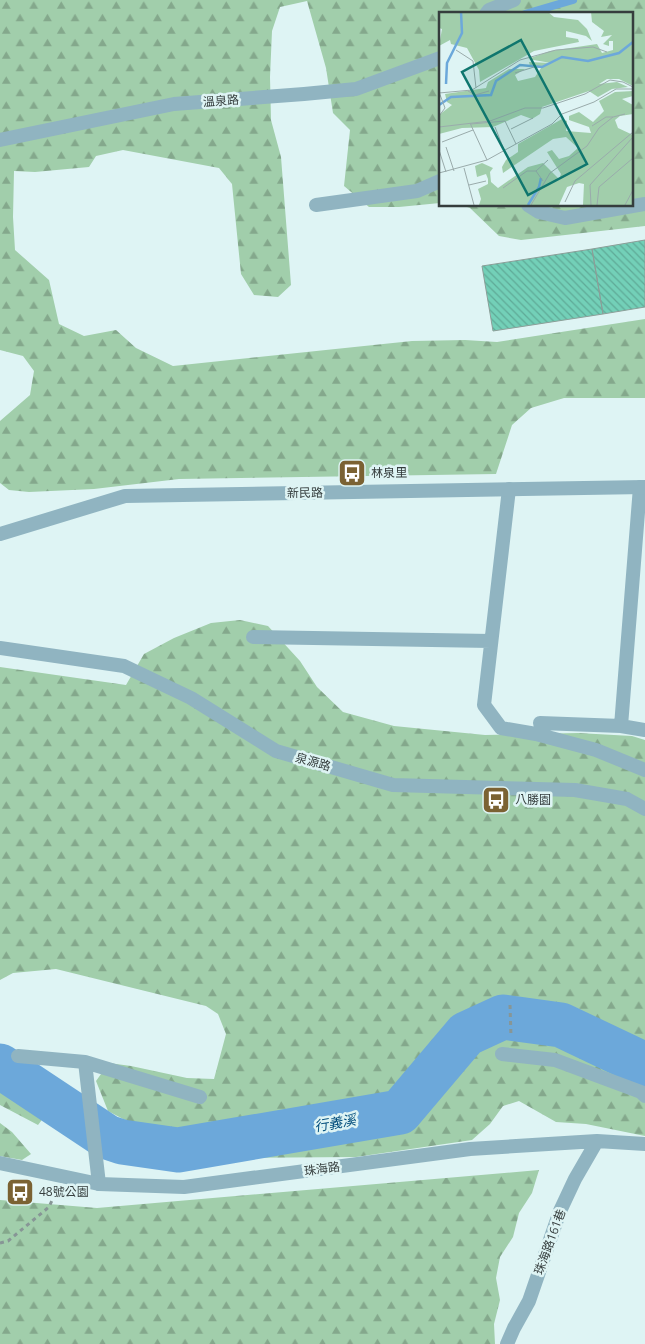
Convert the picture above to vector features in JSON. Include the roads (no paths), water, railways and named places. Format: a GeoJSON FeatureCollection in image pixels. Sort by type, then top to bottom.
{"type":"FeatureCollection","features":[{"type":"Feature","properties":{"kind":"street"},"geometry":{"type":"LineString","coordinates":[[488,12],[514,0]]}},
{"type":"Feature","properties":{"kind":"street","name":"溫泉路"},"geometry":{"type":"LineString","coordinates":[[0,140],[174,104],[356,89],[439,58]]}},
{"type":"Feature","properties":{"kind":"street"},"geometry":{"type":"LineString","coordinates":[[316,205],[417,191],[439,181]]}},
{"type":"Feature","properties":{"kind":"street"},"geometry":{"type":"LineString","coordinates":[[530,206],[540,212],[565,218],[645,204]]}},
{"type":"Feature","properties":{"kind":"street"},"geometry":{"type":"LineString","coordinates":[[621,726],[643,487]]}},
{"type":"Feature","properties":{"kind":"street","name":"新民路"},"geometry":{"type":"LineString","coordinates":[[0,534],[125,496],[643,487]]}},
{"type":"Feature","properties":{"kind":"street"},"geometry":{"type":"LineString","coordinates":[[509,489],[484,705],[501,728],[536,734],[596,750],[645,770]]}},
{"type":"Feature","properties":{"kind":"street"},"geometry":{"type":"LineString","coordinates":[[253,637],[491,641]]}},
{"type":"Feature","properties":{"kind":"street","name":"泉源路"},"geometry":{"type":"LineString","coordinates":[[0,648],[124,666],[191,698],[276,751],[393,785],[575,790],[626,799],[645,809]]}},
{"type":"Feature","properties":{"kind":"street"},"geometry":{"type":"LineString","coordinates":[[540,723],[621,726],[645,730]]}},
{"type":"Feature","properties":{"kind":"street"},"geometry":{"type":"LineString","coordinates":[[507,1055],[555,1060],[641,1092],[645,1096]]}},
{"type":"Feature","properties":{"kind":"street"},"geometry":{"type":"LineString","coordinates":[[18,1056],[85,1062],[200,1097]]}},
{"type":"Feature","properties":{"kind":"street"},"geometry":{"type":"LineString","coordinates":[[85,1062],[99,1184]]}},
{"type":"Feature","properties":{"kind":"street","name":"珠海路"},"geometry":{"type":"LineString","coordinates":[[0,1163],[99,1184],[184,1187],[470,1149],[597,1141],[645,1144]]}},
{"type":"Feature","properties":{"kind":"street","name":"珠海路161巷"},"geometry":{"type":"LineString","coordinates":[[507,1344],[529,1301],[560,1212],[597,1141]]}},
{"type":"Feature","properties":{"kind":"waterway"},"geometry":{"type":"LineString","coordinates":[[532,12],[573,0]]}},
{"type":"Feature","properties":{"kind":"waterway","name":"行義溪"},"geometry":{"type":"LineString","coordinates":[[0,1066],[107,1137],[122,1142],[178,1150],[400,1112],[466,1034],[503,1017],[561,1025],[645,1065]]}},
{"type":"Feature","properties":{"kind":"place","name":"林泉里"},"geometry":{"type":"Point","coordinates":[352,473]}},
{"type":"Feature","properties":{"kind":"place","name":"八勝園"},"geometry":{"type":"Point","coordinates":[496,800]}},
{"type":"Feature","properties":{"kind":"place","name":"48號公園"},"geometry":{"type":"Point","coordinates":[20,1192]}}]}
